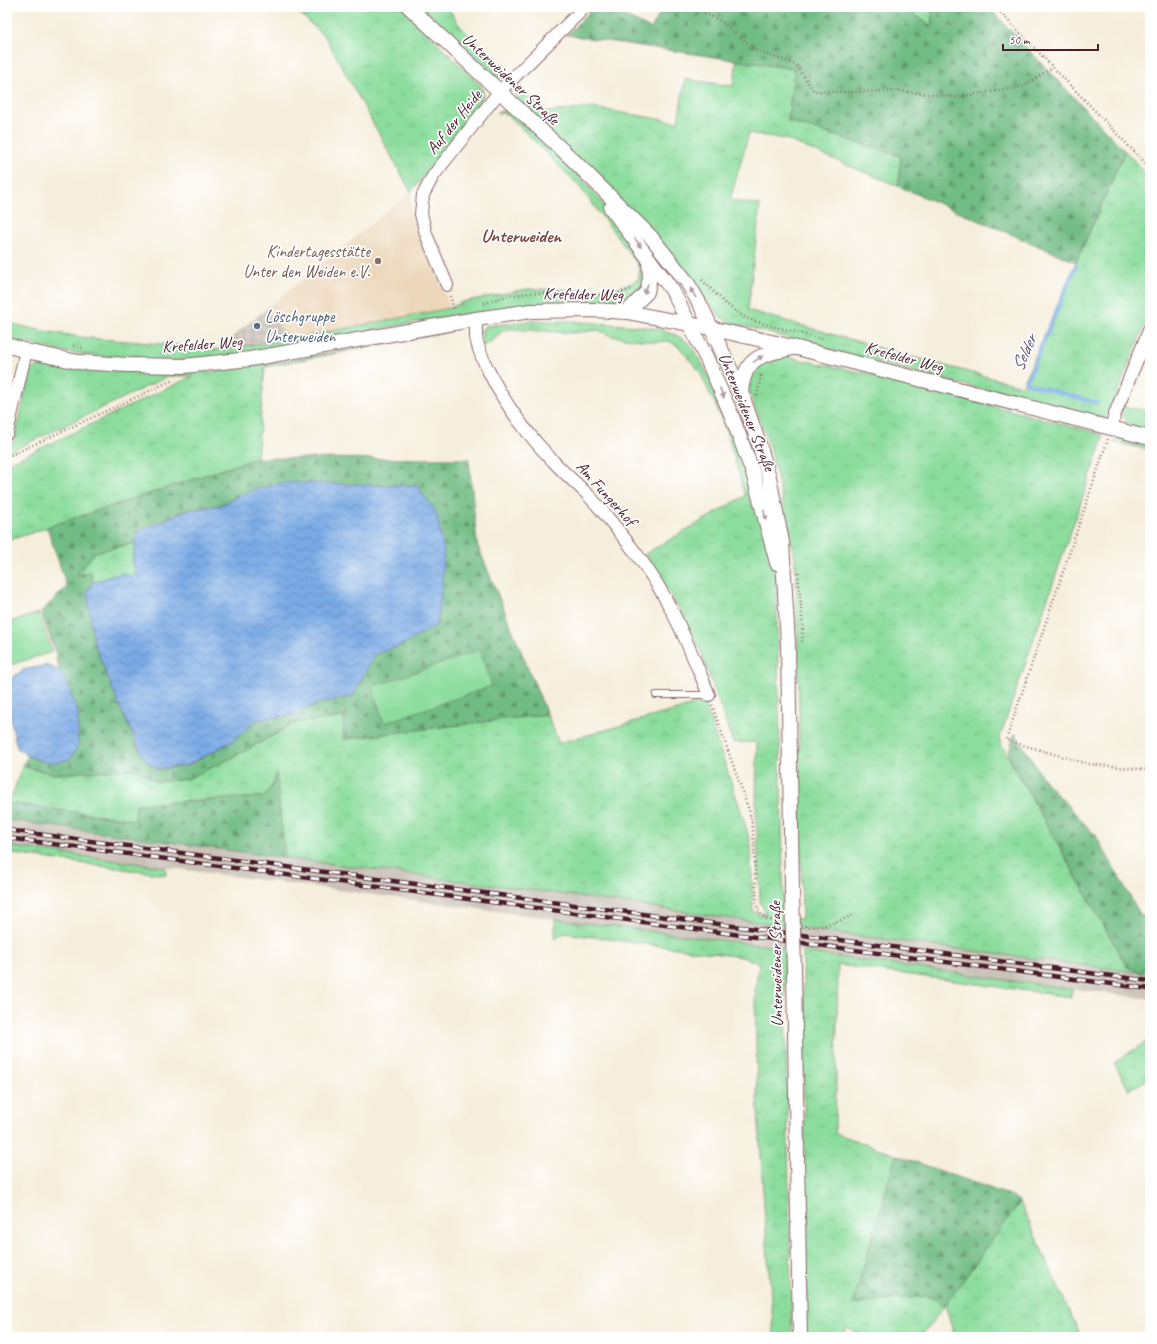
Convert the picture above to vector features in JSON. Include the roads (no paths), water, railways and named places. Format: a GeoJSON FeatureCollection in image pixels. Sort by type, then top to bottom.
{"type":"FeatureCollection","features":[{"type":"Feature","properties":{"kind":"street","name":"Unterweidener Straße"},"geometry":{"type":"LineString","coordinates":[[409,7],[572,159],[651,237],[687,282],[701,306],[741,392],[760,447],[770,483],[782,542],[788,644],[800,1337]]}},
{"type":"Feature","properties":{"kind":"street","name":"Auf der Heide"},"geometry":{"type":"LineString","coordinates":[[447,285],[426,234],[422,214],[422,195],[433,176],[499,92],[585,7]]}},
{"type":"Feature","properties":{"kind":"street","name":"Unterweidener Straße"},"geometry":{"type":"LineString","coordinates":[[572,159],[626,227],[672,290],[706,357],[731,414],[753,473],[784,590]]}},
{"type":"Feature","properties":{"kind":"street"},"geometry":{"type":"LineString","coordinates":[[627,312],[647,292],[650,277],[649,259]]}},
{"type":"Feature","properties":{"kind":"street","name":"Krefelder Weg"},"geometry":{"type":"LineString","coordinates":[[7,345],[26,351],[78,362],[184,366],[250,359],[476,319],[531,311],[594,310],[627,312],[710,328],[797,348],[1150,438]]}},
{"type":"Feature","properties":{"kind":"street","name":"Am Fungerhof"},"geometry":{"type":"LineString","coordinates":[[476,319],[476,337],[480,353],[494,383],[507,404],[532,437],[554,462],[588,496],[639,557],[663,594],[678,621],[709,696]]}},
{"type":"Feature","properties":{"kind":"street"},"geometry":{"type":"LineString","coordinates":[[1112,429],[1114,416],[1150,328]]}},
{"type":"Feature","properties":{"kind":"street","name":"Unterweidener Straße"},"geometry":{"type":"LineString","coordinates":[[741,392],[745,372],[757,359],[765,354],[797,348]]}},
{"type":"Feature","properties":{"kind":"street"},"geometry":{"type":"LineString","coordinates":[[7,433],[26,351]]}},
{"type":"Feature","properties":{"kind":"lane"},"geometry":{"type":"LineString","coordinates":[[656,695],[709,696]]}},
{"type":"Feature","properties":{"kind":"water"},"geometry":{"type":"Polygon","coordinates":[[[288,482],[416,485],[436,512],[444,552],[441,596],[437,625],[406,643],[374,655],[353,696],[320,703],[292,715],[256,720],[233,741],[186,766],[157,769],[145,760],[122,712],[94,643],[87,592],[93,582],[123,573],[132,577],[136,574],[132,564],[137,532],[184,511],[220,505],[252,490],[288,482]]]}},
{"type":"Feature","properties":{"kind":"water"},"geometry":{"type":"Polygon","coordinates":[[[48,665],[59,671],[64,677],[78,712],[78,746],[70,759],[57,762],[45,762],[28,756],[17,748],[7,704],[7,681],[23,670],[48,665]]]}},
{"type":"Feature","properties":{"kind":"waterway","name":"Selder"},"geometry":{"type":"LineString","coordinates":[[1076,265],[1026,383],[1097,403]]}},
{"type":"Feature","properties":{"kind":"railway"},"geometry":{"type":"LineString","coordinates":[[7,830],[1150,981]]}},
{"type":"Feature","properties":{"kind":"railway"},"geometry":{"type":"LineString","coordinates":[[7,838],[1150,989]]}},
{"type":"Feature","properties":{"kind":"place","name":"Kindertagesstätte Unter den Weiden e.V."},"geometry":{"type":"Point","coordinates":[378,261]}},
{"type":"Feature","properties":{"kind":"place","name":"Löschgruppe Unterweiden"},"geometry":{"type":"Point","coordinates":[257,326]}},
{"type":"Feature","properties":{"kind":"district","name":"Unterweiden"},"geometry":{"type":"Point","coordinates":[521,236]}}]}
